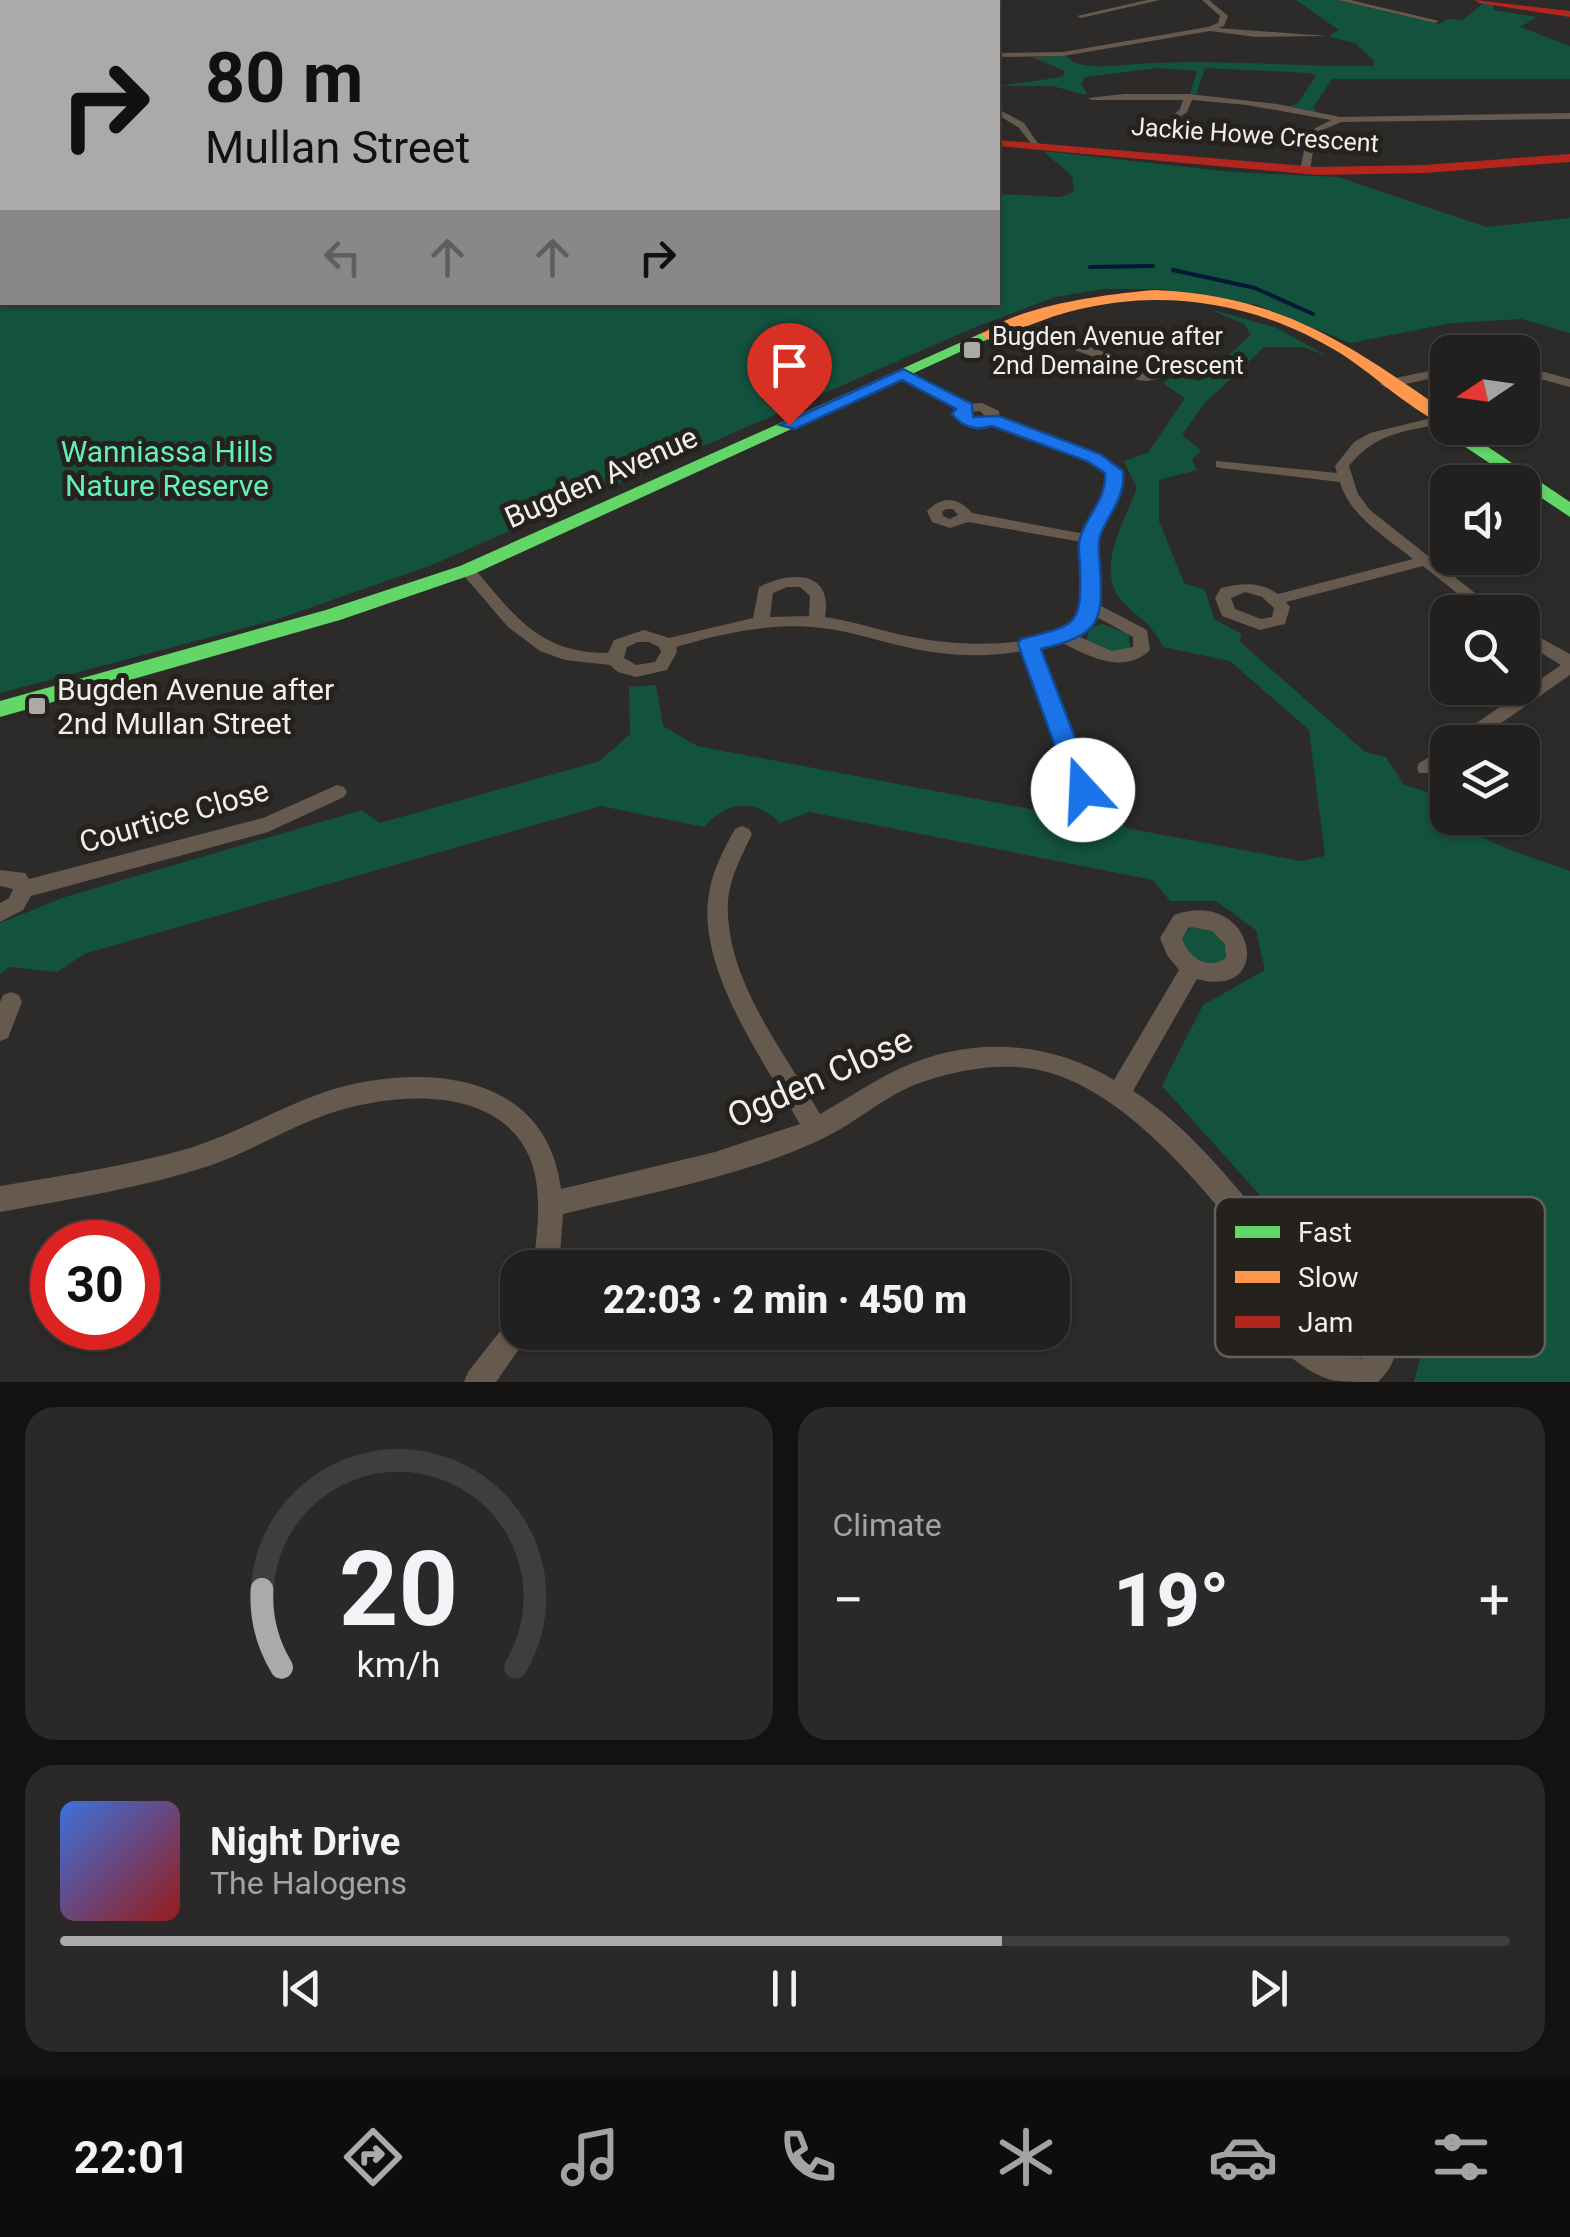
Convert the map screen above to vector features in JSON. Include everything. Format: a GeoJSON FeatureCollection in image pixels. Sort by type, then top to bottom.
{"type":"FeatureCollection","features":[{"type":"Feature","properties":{"kind":"street"},"geometry":{"type":"LineString","coordinates":[[1081,16],[1157,0]]}},
{"type":"Feature","properties":{"kind":"street"},"geometry":{"type":"LineString","coordinates":[[1000,55],[1063,54],[1210,29],[1221,24],[1224,16],[1205,0]]}},
{"type":"Feature","properties":{"kind":"street"},"geometry":{"type":"LineString","coordinates":[[1341,0],[1435,21]]}},
{"type":"Feature","properties":{"kind":"street"},"geometry":{"type":"LineString","coordinates":[[1479,0],[1570,12]]}},
{"type":"Feature","properties":{"kind":"street"},"geometry":{"type":"LineString","coordinates":[[1500,0],[1570,12]]}},
{"type":"Feature","properties":{"kind":"street"},"geometry":{"type":"LineString","coordinates":[[1210,29],[1256,36],[1323,36]]}},
{"type":"Feature","properties":{"kind":"street"},"geometry":{"type":"LineString","coordinates":[[1173,118],[1184,110],[1189,96]]}},
{"type":"Feature","properties":{"kind":"street"},"geometry":{"type":"LineString","coordinates":[[1092,98],[1189,96],[1254,101],[1340,119],[1570,116]]}},
{"type":"Feature","properties":{"kind":"street"},"geometry":{"type":"LineString","coordinates":[[1000,113],[1022,125],[1038,146]]}},
{"type":"Feature","properties":{"kind":"street"},"geometry":{"type":"LineString","coordinates":[[1305,170],[1312,132],[1340,119]]}},
{"type":"Feature","properties":{"kind":"street","name":"Jackie Howe Crescent"},"geometry":{"type":"LineString","coordinates":[[1000,143],[1305,170],[1436,170],[1570,158]]}},
{"type":"Feature","properties":{"kind":"street","name":"Bugden Avenue"},"geometry":{"type":"LineString","coordinates":[[0,709],[333,615],[466,570],[1012,324],[1056,306],[1104,296],[1160,295],[1217,302],[1294,326],[1329,343],[1430,412]]}},
{"type":"Feature","properties":{"kind":"street"},"geometry":{"type":"LineString","coordinates":[[1012,324],[1129,365]]}},
{"type":"Feature","properties":{"kind":"street"},"geometry":{"type":"LineString","coordinates":[[614,659],[614,651],[628,638],[650,636],[667,644],[712,630],[761,622],[816,622],[945,648],[1029,644],[1064,636],[1079,627],[1092,608],[1089,540],[1116,488],[1114,471],[1094,458],[993,420],[981,424],[968,422],[961,414],[966,408],[903,374]]}},
{"type":"Feature","properties":{"kind":"street"},"geometry":{"type":"LineString","coordinates":[[1389,384],[1430,375]]}},
{"type":"Feature","properties":{"kind":"street"},"geometry":{"type":"LineString","coordinates":[[1540,375],[1570,383]]}},
{"type":"Feature","properties":{"kind":"street"},"geometry":{"type":"LineString","coordinates":[[1430,427],[1366,440],[1342,466],[1343,478],[1365,513],[1469,595]]}},
{"type":"Feature","properties":{"kind":"street","name":"Bugden Avenue"},"geometry":{"type":"LineString","coordinates":[[1478,445],[1570,508]]}},
{"type":"Feature","properties":{"kind":"street"},"geometry":{"type":"LineString","coordinates":[[1221,464],[1343,478]]}},
{"type":"Feature","properties":{"kind":"street"},"geometry":{"type":"LineString","coordinates":[[967,517],[1089,540]]}},
{"type":"Feature","properties":{"kind":"street"},"geometry":{"type":"LineString","coordinates":[[1277,600],[1424,561]]}},
{"type":"Feature","properties":{"kind":"street"},"geometry":{"type":"LineString","coordinates":[[466,570],[533,644],[573,658],[614,659],[628,670],[650,671],[667,659],[667,644]]}},
{"type":"Feature","properties":{"kind":"street"},"geometry":{"type":"LineString","coordinates":[[761,622],[765,591],[788,582],[808,584],[814,589],[818,597],[816,622]]}},
{"type":"Feature","properties":{"kind":"street"},"geometry":{"type":"LineString","coordinates":[[1064,636],[1100,656],[1125,658],[1142,650],[1141,634],[1092,608]]}},
{"type":"Feature","properties":{"kind":"street"},"geometry":{"type":"LineString","coordinates":[[1029,644],[1083,790]]}},
{"type":"Feature","properties":{"kind":"street"},"geometry":{"type":"LineString","coordinates":[[1486,725],[1570,664],[1540,645]]}},
{"type":"Feature","properties":{"kind":"street"},"geometry":{"type":"LineString","coordinates":[[1426,768],[1430,765]]}},
{"type":"Feature","properties":{"kind":"street","name":"Courtice Close"},"geometry":{"type":"LineString","coordinates":[[24,889],[268,824],[337,792]]}},
{"type":"Feature","properties":{"kind":"street"},"geometry":{"type":"LineString","coordinates":[[742,834],[726,866],[718,900],[723,954],[738,990],[816,1129]]}},
{"type":"Feature","properties":{"kind":"street"},"geometry":{"type":"LineString","coordinates":[[0,878],[18,878],[24,889],[16,904],[0,914]]}},
{"type":"Feature","properties":{"kind":"street"},"geometry":{"type":"LineString","coordinates":[[1120,1093],[1192,968]]}},
{"type":"Feature","properties":{"kind":"street"},"geometry":{"type":"LineString","coordinates":[[0,1031],[11,1002]]}},
{"type":"Feature","properties":{"kind":"street","name":"Ogden Close"},"geometry":{"type":"LineString","coordinates":[[549,1205],[737,1158],[816,1129],[916,1073],[977,1057],[1041,1060],[1082,1073],[1120,1093],[1171,1134],[1225,1197]]}},
{"type":"Feature","properties":{"kind":"street"},"geometry":{"type":"LineString","coordinates":[[0,1198],[147,1173],[217,1151],[337,1100],[401,1086],[461,1092],[509,1114],[540,1154],[551,1225],[548,1250]]}},
{"type":"Feature","properties":{"kind":"street"},"geometry":{"type":"LineString","coordinates":[[478,1382],[503,1350]]}},
{"type":"Feature","properties":{"kind":"street"},"geometry":{"type":"LineString","coordinates":[[1299,1357],[1317,1371],[1341,1378],[1363,1376],[1381,1357]]}},
{"type":"Feature","properties":{"kind":"green space"},"geometry":{"type":"Polygon","coordinates":[[[1296,0],[1337,0],[1439,24],[1447,19],[1463,20],[1484,2],[1493,5],[1493,10],[1537,17],[1520,27],[1570,46],[1570,79],[1332,79],[1313,108],[1317,113],[1289,106],[1297,104],[1316,76],[1310,73],[1205,68],[1196,95],[1190,94],[1197,71],[1159,68],[1085,77],[1081,84],[1087,94],[1084,95],[1053,86],[1000,86],[1063,77],[1065,71],[1032,57],[1066,56],[1077,63],[1100,66],[1186,62],[1374,66],[1374,61],[1355,43],[1330,35],[1339,30],[1296,0]]]}},
{"type":"Feature","properties":{"kind":"green space","name":"Wanniassa Hills Nature Reserve"},"geometry":{"type":"Polygon","coordinates":[[[1043,151],[1232,172],[1338,177],[1486,227],[1570,218],[1570,333],[1521,319],[1452,323],[1350,343],[1257,305],[1161,289],[1104,289],[1055,297],[973,328],[432,565],[275,620],[0,693],[0,305],[1000,305],[1000,194],[1060,197],[1074,192],[1072,176],[1043,151]]]}},
{"type":"Feature","properties":{"kind":"green space"},"geometry":{"type":"Polygon","coordinates":[[[1209,309],[1277,328],[1327,356],[1303,347],[1264,347],[1204,404],[1182,435],[1201,450],[1192,460],[1197,470],[1159,480],[1159,521],[1184,583],[1205,590],[1214,619],[1242,634],[1239,641],[1365,752],[1386,757],[1404,785],[1430,793],[1430,835],[1478,835],[1570,871],[1570,1382],[1414,1382],[1420,1357],[1545,1357],[1545,1197],[1262,1197],[1162,1086],[1203,1005],[1265,970],[1256,930],[1216,901],[1170,901],[1153,880],[809,812],[780,823],[761,809],[741,806],[722,812],[704,827],[601,806],[84,954],[57,972],[10,967],[0,974],[0,923],[65,897],[362,810],[380,823],[600,761],[630,734],[629,687],[656,685],[663,726],[697,746],[1046,812],[1055,807],[1080,819],[1111,815],[1126,828],[1301,861],[1325,856],[1309,730],[1230,661],[1163,647],[1152,629],[1122,601],[1112,582],[1112,555],[1137,488],[1124,461],[1148,453],[1185,398],[1163,383],[1173,376],[1200,381],[1251,335],[1244,324],[1209,309]]]}},
{"type":"Feature","properties":{"kind":"green space"},"geometry":{"type":"Polygon","coordinates":[[[1102,624],[1129,634],[1130,649],[1119,654],[1086,641],[1090,628],[1102,624]]]}},
{"type":"Feature","properties":{"kind":"green space"},"geometry":{"type":"Polygon","coordinates":[[[1193,926],[1219,931],[1233,957],[1216,969],[1184,955],[1181,934],[1193,926]]]}},
{"type":"Feature","properties":{"kind":"green space"},"geometry":{"type":"Polygon","coordinates":[[[1329,1357],[1357,1357],[1346,1365],[1329,1357]]]}},
{"type":"Feature","properties":{"kind":"waterway"},"geometry":{"type":"LineString","coordinates":[[1090,267],[1153,266],[1098,267]]}},
{"type":"Feature","properties":{"kind":"waterway"},"geometry":{"type":"LineString","coordinates":[[1173,270],[1255,288],[1313,314]]}},
{"type":"Feature","properties":{"kind":"traffic: fast"},"geometry":{"type":"LineString","coordinates":[[0,709],[333,615],[467,570],[989,335]]}},
{"type":"Feature","properties":{"kind":"traffic: fast"},"geometry":{"type":"LineString","coordinates":[[1474,445],[1570,511]]}},
{"type":"Feature","properties":{"kind":"traffic: slow"},"geometry":{"type":"LineString","coordinates":[[989,335],[1031,318],[1114,298],[1196,297],[1238,304],[1321,336],[1430,408]]}},
{"type":"Feature","properties":{"kind":"traffic: jam"},"geometry":{"type":"LineString","coordinates":[[1479,0],[1570,14]]}},
{"type":"Feature","properties":{"kind":"traffic: jam"},"geometry":{"type":"LineString","coordinates":[[1000,143],[1316,171],[1425,169],[1570,158]]}},
{"type":"Feature","properties":{"kind":"place","name":"Bugden Avenue after 2nd Demaine Crescent"},"geometry":{"type":"Point","coordinates":[972,350]}},
{"type":"Feature","properties":{"kind":"place","name":"Bugden Avenue after 2nd Mullan Street"},"geometry":{"type":"Point","coordinates":[37,706]}},
{"type":"Feature","properties":{"kind":"route"},"geometry":{"type":"LineString","coordinates":[[789,425],[903,374],[966,408],[961,414],[968,422],[981,424],[993,420],[1094,458],[1114,471],[1116,488],[1095,522],[1087,551],[1092,608],[1079,627],[1064,636],[1029,644],[1083,790]]}}]}
